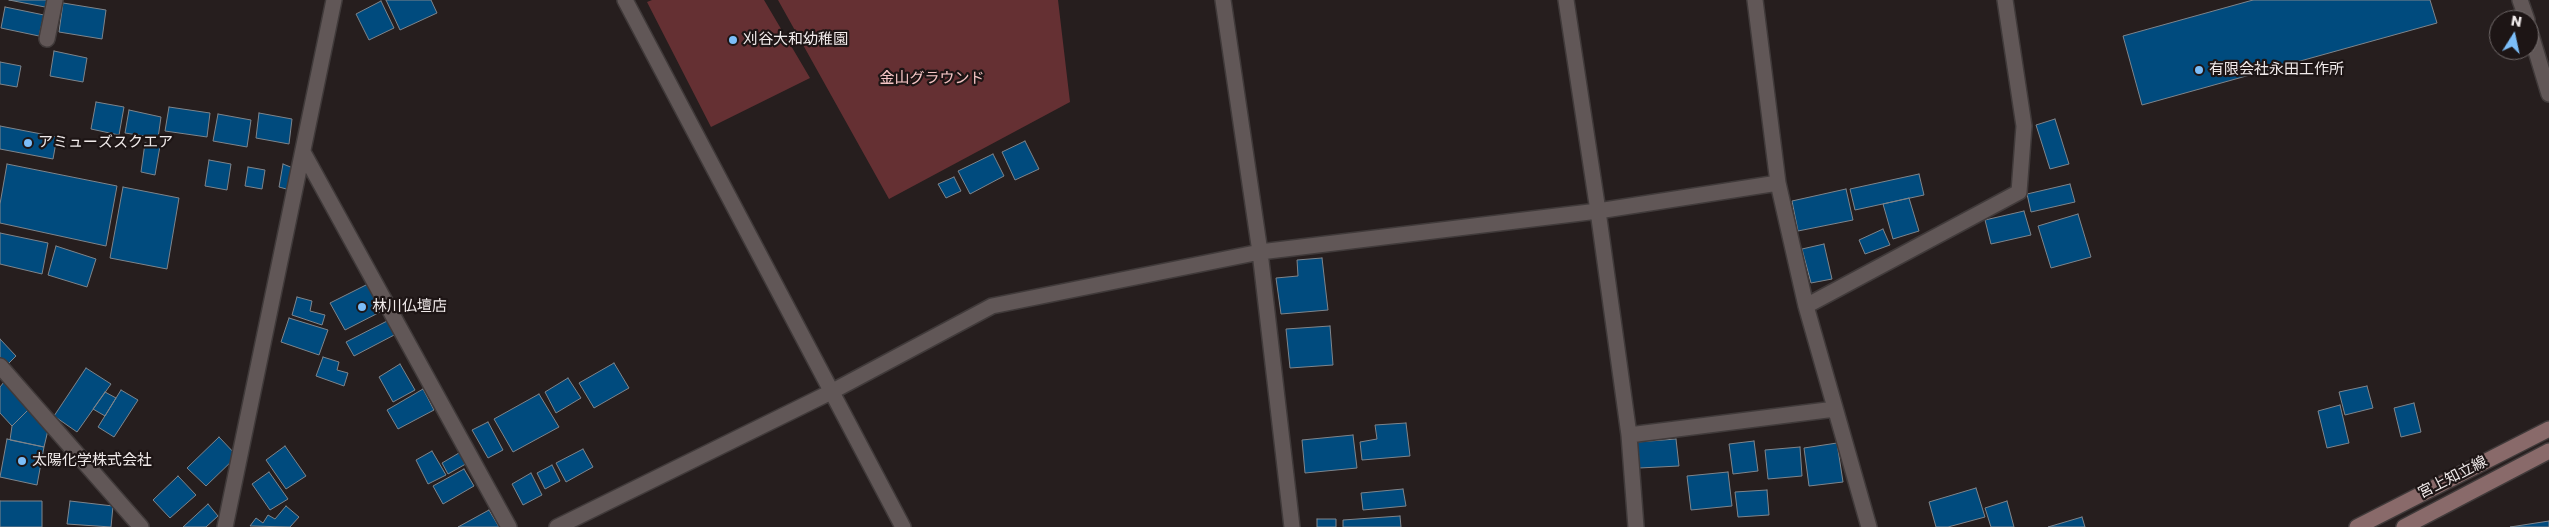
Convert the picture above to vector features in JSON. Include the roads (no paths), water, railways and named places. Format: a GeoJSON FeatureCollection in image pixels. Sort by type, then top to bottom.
{"type":"FeatureCollection","features":[{"type":"Feature","properties":{"kind":"main road","name":"宮上知立線"},"geometry":{"type":"LineString","coordinates":[[2357,527],[2549,429]]}},
{"type":"Feature","properties":{"kind":"main road","name":"宮上知立線"},"geometry":{"type":"LineString","coordinates":[[2404,527],[2549,451]]}},
{"type":"Feature","properties":{"kind":"street"},"geometry":{"type":"LineString","coordinates":[[47,39],[55,0]]}},
{"type":"Feature","properties":{"kind":"street"},"geometry":{"type":"LineString","coordinates":[[225,527],[334,0]]}},
{"type":"Feature","properties":{"kind":"street"},"geometry":{"type":"LineString","coordinates":[[625,0],[903,527]]}},
{"type":"Feature","properties":{"kind":"street"},"geometry":{"type":"LineString","coordinates":[[1223,0],[1260,252],[1292,527]]}},
{"type":"Feature","properties":{"kind":"street"},"geometry":{"type":"LineString","coordinates":[[1566,0],[1598,211],[1628,435],[1636,527]]}},
{"type":"Feature","properties":{"kind":"street"},"geometry":{"type":"LineString","coordinates":[[1755,0],[1778,183],[1806,306],[1868,527]]}},
{"type":"Feature","properties":{"kind":"street"},"geometry":{"type":"LineString","coordinates":[[1806,306],[2019,192],[2024,126],[2005,0]]}},
{"type":"Feature","properties":{"kind":"street"},"geometry":{"type":"LineString","coordinates":[[2539,60],[2549,94]]}},
{"type":"Feature","properties":{"kind":"street"},"geometry":{"type":"LineString","coordinates":[[303,152],[509,527]]}},
{"type":"Feature","properties":{"kind":"street"},"geometry":{"type":"LineString","coordinates":[[557,527],[831,392],[992,306],[1260,252],[1598,211],[1778,183]]}},
{"type":"Feature","properties":{"kind":"street"},"geometry":{"type":"LineString","coordinates":[[0,366],[141,527]]}},
{"type":"Feature","properties":{"kind":"street"},"geometry":{"type":"LineString","coordinates":[[1628,435],[1835,409]]}},
{"type":"Feature","properties":{"kind":"place","name":"刈谷大和幼稚園"},"geometry":{"type":"Point","coordinates":[733,40]}},
{"type":"Feature","properties":{"kind":"place","name":"有限会社永田工作所"},"geometry":{"type":"Point","coordinates":[2199,70]}},
{"type":"Feature","properties":{"kind":"place","name":"アミューズスクエア"},"geometry":{"type":"Point","coordinates":[28,143]}},
{"type":"Feature","properties":{"kind":"place","name":"林川仏壇店"},"geometry":{"type":"Point","coordinates":[362,307]}},
{"type":"Feature","properties":{"kind":"place","name":"太陽化学株式会社"},"geometry":{"type":"Point","coordinates":[22,461]}},
{"type":"Feature","properties":{"kind":"park label","name":"金山グラウンド"},"geometry":{"type":"Point","coordinates":[932,79]}}]}
